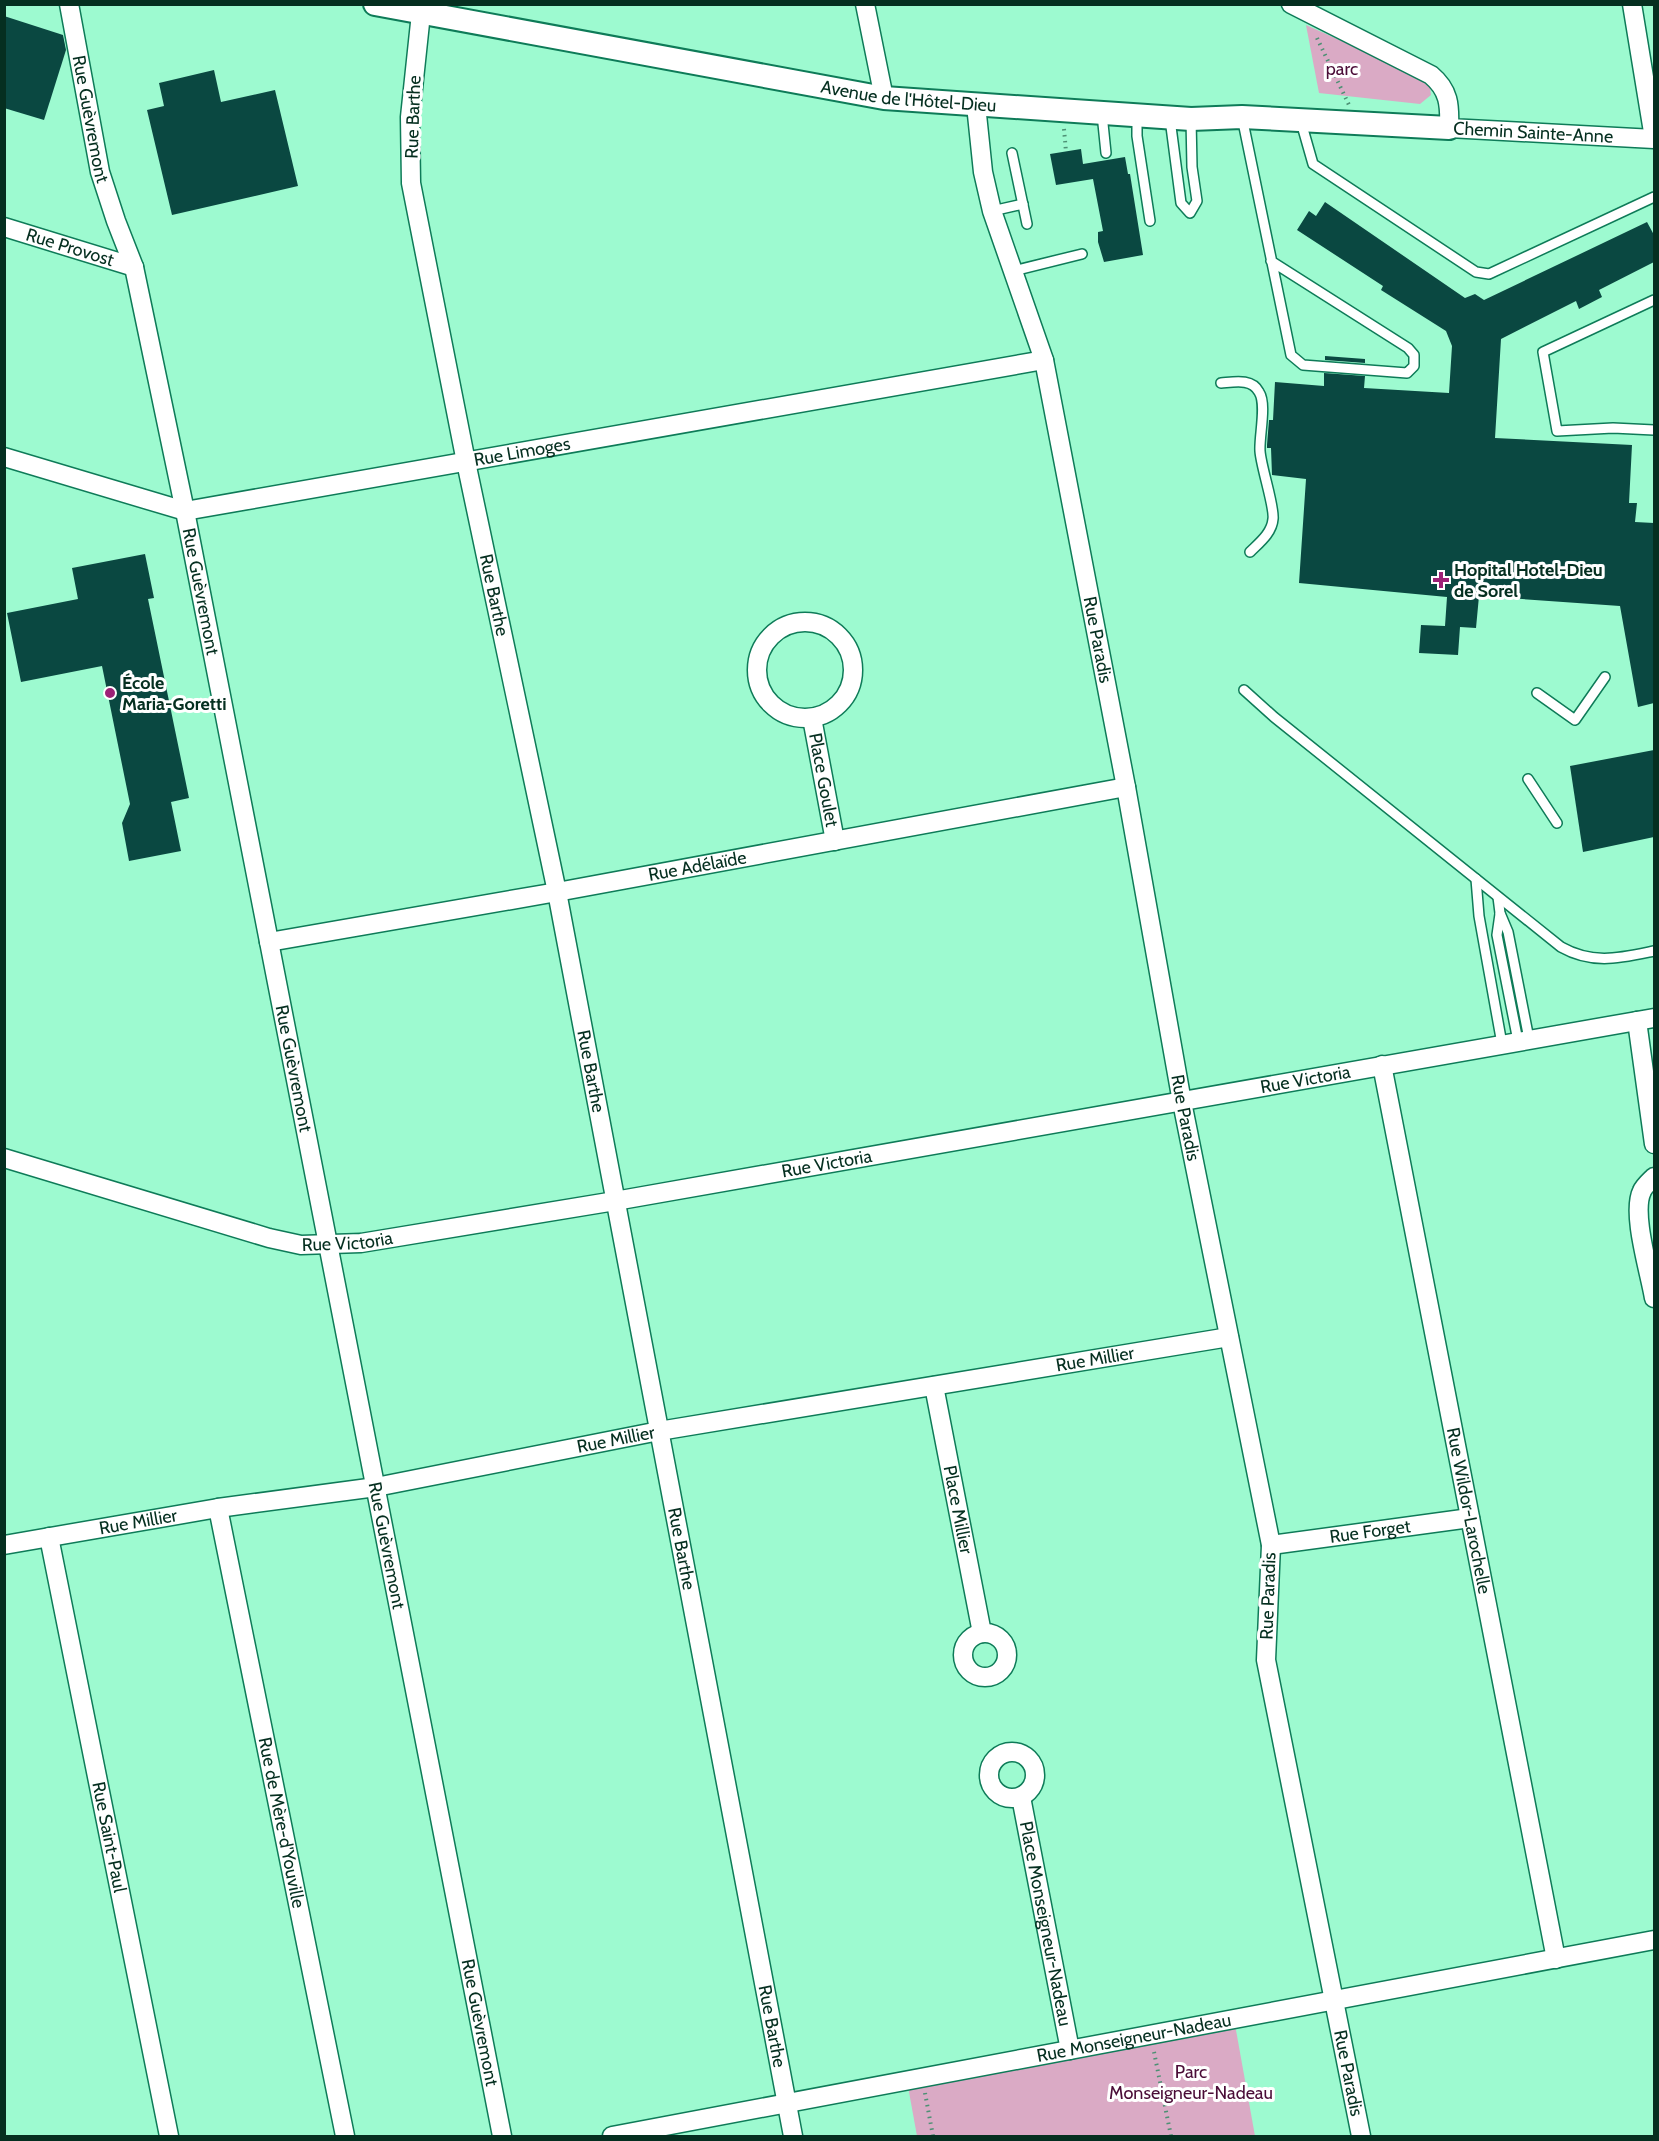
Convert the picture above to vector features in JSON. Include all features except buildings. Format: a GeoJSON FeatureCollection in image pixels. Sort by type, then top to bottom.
{"type":"FeatureCollection","features":[{"type":"Feature","properties":{"kind":"street","name":"Rue Guèvremont"},"geometry":{"type":"LineString","coordinates":[[69,4],[100,172],[134,267],[185,511],[502,2136]]}},
{"type":"Feature","properties":{"kind":"street","name":"Avenue de l'Hôtel-Dieu"},"geometry":{"type":"LineString","coordinates":[[375,4],[421,9],[884,98],[1180,119],[1242,117],[1449,128]]}},
{"type":"Feature","properties":{"kind":"street"},"geometry":{"type":"LineString","coordinates":[[865,4],[884,98]]}},
{"type":"Feature","properties":{"kind":"street"},"geometry":{"type":"LineString","coordinates":[[1632,4],[1654,139]]}},
{"type":"Feature","properties":{"kind":"street","name":"Chemin Sainte-Anne"},"geometry":{"type":"LineString","coordinates":[[1298,8],[1431,75],[1441,84],[1448,96],[1449,128],[1654,139]]}},
{"type":"Feature","properties":{"kind":"street","name":"Rue Barthe"},"geometry":{"type":"LineString","coordinates":[[421,9],[410,117],[411,183],[466,462],[557,892],[793,2136]]}},
{"type":"Feature","properties":{"kind":"street","name":"Rue Paradis"},"geometry":{"type":"LineString","coordinates":[[976,105],[983,172],[992,211],[1044,360],[1126,787],[1182,1102],[1271,1545],[1266,1660],[1361,2136]]}},
{"type":"Feature","properties":{"kind":"street","name":"Rue Provost"},"geometry":{"type":"LineString","coordinates":[[4,227],[134,267]]}},
{"type":"Feature","properties":{"kind":"street","name":"Rue Limoges"},"geometry":{"type":"LineString","coordinates":[[4,457],[185,511],[1044,360]]}},
{"type":"Feature","properties":{"kind":"street","name":"Place Goulet"},"geometry":{"type":"LineString","coordinates":[[807,621],[822,625],[836,633],[846,645],[852,660],[853,676],[844,697],[827,713],[812,717],[795,717],[780,711],[768,701],[758,680],[758,656],[765,641],[777,630],[791,623],[807,621]]}},
{"type":"Feature","properties":{"kind":"street","name":"Place Goulet"},"geometry":{"type":"LineString","coordinates":[[812,717],[835,841]]}},
{"type":"Feature","properties":{"kind":"street","name":"Rue Adélaïde"},"geometry":{"type":"LineString","coordinates":[[269,942],[557,892],[1126,787]]}},
{"type":"Feature","properties":{"kind":"street"},"geometry":{"type":"LineString","coordinates":[[1646,1019],[1654,1144]]}},
{"type":"Feature","properties":{"kind":"street","name":"Rue Victoria"},"geometry":{"type":"LineString","coordinates":[[4,1158],[269,1238],[301,1245],[361,1244],[1646,1019]]}},
{"type":"Feature","properties":{"kind":"street","name":"Rue Wildor-Larochelle"},"geometry":{"type":"LineString","coordinates":[[1382,1065],[1556,1959]]}},
{"type":"Feature","properties":{"kind":"street"},"geometry":{"type":"LineString","coordinates":[[1654,1177],[1642,1190],[1639,1201],[1640,1221],[1654,1298]]}},
{"type":"Feature","properties":{"kind":"street","name":"Rue Millier"},"geometry":{"type":"LineString","coordinates":[[4,1545],[218,1508],[376,1487],[659,1431],[1229,1337]]}},
{"type":"Feature","properties":{"kind":"street","name":"Place Millier"},"geometry":{"type":"LineString","coordinates":[[934,1386],[982,1633]]}},
{"type":"Feature","properties":{"kind":"street","name":"Rue de Mère-d'Youville"},"geometry":{"type":"LineString","coordinates":[[218,1508],[345,2136]]}},
{"type":"Feature","properties":{"kind":"street","name":"Rue Forget"},"geometry":{"type":"LineString","coordinates":[[1271,1545],[1470,1518]]}},
{"type":"Feature","properties":{"kind":"street","name":"Rue Saint-Paul"},"geometry":{"type":"LineString","coordinates":[[49,1537],[169,2136]]}},
{"type":"Feature","properties":{"kind":"street","name":"Place Monseigneur-Nadeau"},"geometry":{"type":"LineString","coordinates":[[1021,1797],[1070,2050]]}},
{"type":"Feature","properties":{"kind":"street","name":"Rue Monseigneur-Nadeau"},"geometry":{"type":"LineString","coordinates":[[612,2136],[1654,1940]]}},
{"type":"Feature","properties":{"kind":"lane"},"geometry":{"type":"LineString","coordinates":[[1102,113],[1106,153]]}},
{"type":"Feature","properties":{"kind":"lane"},"geometry":{"type":"LineString","coordinates":[[1137,116],[1137,136],[1150,221]]}},
{"type":"Feature","properties":{"kind":"lane"},"geometry":{"type":"LineString","coordinates":[[1242,117],[1271,261],[1291,355],[1302,365],[1407,373],[1414,366],[1414,355],[1408,348],[1271,261]]}},
{"type":"Feature","properties":{"kind":"lane"},"geometry":{"type":"LineString","coordinates":[[1180,119],[1192,167],[1197,201],[1190,213],[1181,202],[1180,119]]}},
{"type":"Feature","properties":{"kind":"lane"},"geometry":{"type":"LineString","coordinates":[[1301,119],[1313,164],[1476,272],[1489,274],[1654,197]]}},
{"type":"Feature","properties":{"kind":"lane"},"geometry":{"type":"LineString","coordinates":[[1012,153],[1027,224]]}},
{"type":"Feature","properties":{"kind":"lane"},"geometry":{"type":"LineString","coordinates":[[992,211],[1023,204]]}},
{"type":"Feature","properties":{"kind":"lane"},"geometry":{"type":"LineString","coordinates":[[1013,271],[1082,254]]}},
{"type":"Feature","properties":{"kind":"lane"},"geometry":{"type":"LineString","coordinates":[[1654,300],[1543,352],[1557,431],[1613,428],[1654,430]]}},
{"type":"Feature","properties":{"kind":"lane"},"geometry":{"type":"LineString","coordinates":[[1221,383],[1243,382],[1254,385],[1260,392],[1262,400],[1260,451],[1274,518],[1267,536],[1250,552]]}},
{"type":"Feature","properties":{"kind":"lane"},"geometry":{"type":"LineString","coordinates":[[1537,693],[1575,720],[1605,677]]}},
{"type":"Feature","properties":{"kind":"lane"},"geometry":{"type":"LineString","coordinates":[[1244,690],[1561,946],[1580,956],[1604,960],[1654,951]]}},
{"type":"Feature","properties":{"kind":"lane"},"geometry":{"type":"LineString","coordinates":[[1528,779],[1557,823]]}},
{"type":"Feature","properties":{"kind":"lane"},"geometry":{"type":"LineString","coordinates":[[1476,879],[1479,916],[1516,1042]]}},
{"type":"Feature","properties":{"kind":"lane"},"geometry":{"type":"LineString","coordinates":[[1498,897],[1500,913],[1497,935],[1516,1042]]}},
{"type":"Feature","properties":{"kind":"path"},"geometry":{"type":"LineString","coordinates":[[1298,8],[1358,122]]}},
{"type":"Feature","properties":{"kind":"path"},"geometry":{"type":"LineString","coordinates":[[1151,2035],[1171,2136]]}},
{"type":"Feature","properties":{"kind":"path"},"geometry":{"type":"LineString","coordinates":[[922,2078],[933,2136]]}},
{"type":"Feature","properties":{"kind":"green space","name":"parc"},"geometry":{"type":"Polygon","coordinates":[[[1306,25],[1429,80],[1431,95],[1420,104],[1319,93],[1306,25]]]}},
{"type":"Feature","properties":{"kind":"green space","name":"Parc Monseigneur-Nadeau"},"geometry":{"type":"Polygon","coordinates":[[[1234,2019],[1255,2136],[917,2136],[907,2081],[1234,2019]]]}},
{"type":"Feature","properties":{"kind":"place","name":"Hopital Hotel-Dieu de Sorel"},"geometry":{"type":"Point","coordinates":[1441,580]}},
{"type":"Feature","properties":{"kind":"place","name":"École Maria-Goretti"},"geometry":{"type":"Point","coordinates":[110,693]}}]}
